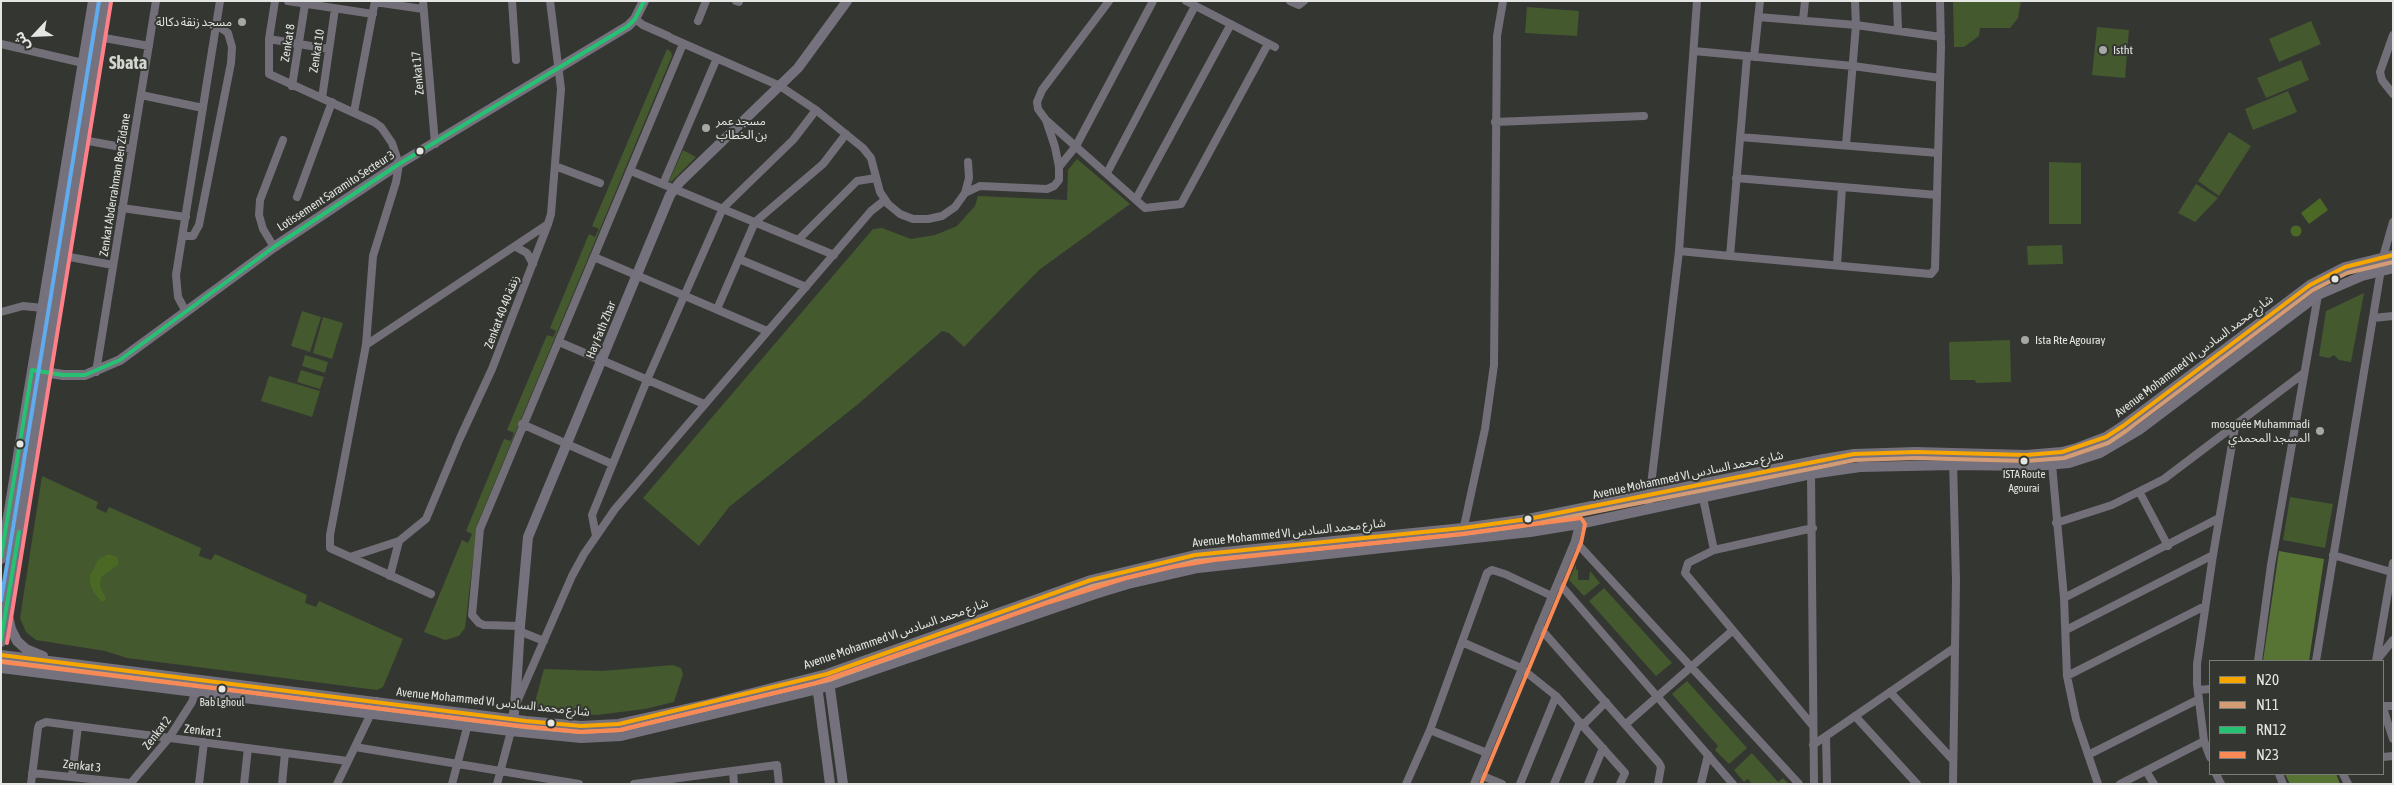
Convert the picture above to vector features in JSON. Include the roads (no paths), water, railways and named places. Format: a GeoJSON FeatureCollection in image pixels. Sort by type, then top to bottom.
{"type":"FeatureCollection","features":[{"type":"Feature","properties":{"kind":"main road"},"geometry":{"type":"LineString","coordinates":[[1,559],[93,1]]}},
{"type":"Feature","properties":{"kind":"main road"},"geometry":{"type":"LineString","coordinates":[[1,642],[105,1]]}},
{"type":"Feature","properties":{"kind":"main road"},"geometry":{"type":"LineString","coordinates":[[635,19],[644,1]]}},
{"type":"Feature","properties":{"kind":"main road","name":"Hay Fath Zhar"},"geometry":{"type":"LineString","coordinates":[[510,731],[515,707],[528,537],[565,443],[674,188],[798,68],[848,1]]}},
{"type":"Feature","properties":{"kind":"main road","name":"Lotissement Saramito Secteur 3"},"geometry":{"type":"LineString","coordinates":[[32,370],[73,376],[96,372],[120,360],[274,247],[399,164],[558,69],[635,19]]}},
{"type":"Feature","properties":{"kind":"main road","name":"Avenue Mohammed VI شارع محمد السادس"},"geometry":{"type":"LineString","coordinates":[[1,655],[513,719],[581,726],[620,724],[696,708],[827,674],[1041,597],[1126,571],[1213,552],[1463,528],[1578,511],[1824,459],[1874,453],[2026,455],[2051,453],[2089,444],[2123,426],[2218,356],[2298,293],[2332,273],[2388,256]]}},
{"type":"Feature","properties":{"kind":"main road","name":"Avenue Mohammed VI شارع محمد السادس"},"geometry":{"type":"LineString","coordinates":[[1,668],[510,731],[581,738],[621,736],[818,690],[1046,610],[1128,584],[1215,566],[1462,540],[1579,524],[1811,474],[1860,467],[2052,465],[2100,453],[2139,430],[2318,295],[2381,270],[2393,268]]}},
{"type":"Feature","properties":{"kind":"main road"},"geometry":{"type":"LineString","coordinates":[[2332,273],[2338,286]]}},
{"type":"Feature","properties":{"kind":"main road"},"geometry":{"type":"LineString","coordinates":[[1213,552],[1215,566]]}},
{"type":"Feature","properties":{"kind":"main road"},"geometry":{"type":"LineString","coordinates":[[1041,597],[1046,610]]}},
{"type":"Feature","properties":{"kind":"main road"},"geometry":{"type":"LineString","coordinates":[[8,601],[9,623],[17,640],[26,649],[58,662]]}},
{"type":"Feature","properties":{"kind":"main road"},"geometry":{"type":"LineString","coordinates":[[984,618],[988,630]]}},
{"type":"Feature","properties":{"kind":"main road"},"geometry":{"type":"LineString","coordinates":[[827,674],[843,784]]}},
{"type":"Feature","properties":{"kind":"main road"},"geometry":{"type":"LineString","coordinates":[[815,677],[830,784]]}},
{"type":"Feature","properties":{"kind":"street","name":"Zenkat Abderrahman Ben Zidane"},"geometry":{"type":"LineString","coordinates":[[96,372],[156,1]]}},
{"type":"Feature","properties":{"kind":"street"},"geometry":{"type":"LineString","coordinates":[[186,312],[176,290],[219,1]]}},
{"type":"Feature","properties":{"kind":"street"},"geometry":{"type":"LineString","coordinates":[[275,1],[269,39],[268,71],[271,75],[354,112],[381,127],[392,143],[399,164],[396,182],[373,256],[366,345],[330,535],[330,548],[431,594]]}},
{"type":"Feature","properties":{"kind":"street"},"geometry":{"type":"LineString","coordinates":[[288,1],[340,7],[372,14]]}},
{"type":"Feature","properties":{"kind":"street"},"geometry":{"type":"LineString","coordinates":[[512,1],[516,60]]}},
{"type":"Feature","properties":{"kind":"street","name":"Zenkat 40 زنقة 40"},"geometry":{"type":"LineString","coordinates":[[399,541],[426,519],[436,500],[460,438],[492,369],[551,214],[561,98],[550,1]]}},
{"type":"Feature","properties":{"kind":"street"},"geometry":{"type":"LineString","coordinates":[[698,21],[706,1]]}},
{"type":"Feature","properties":{"kind":"street"},"geometry":{"type":"LineString","coordinates":[[1108,1],[1039,96],[1038,109],[1046,120],[1146,208],[1181,204],[1272,46],[1186,1]]}},
{"type":"Feature","properties":{"kind":"street"},"geometry":{"type":"LineString","coordinates":[[1059,167],[1076,146],[1153,1]]}},
{"type":"Feature","properties":{"kind":"street"},"geometry":{"type":"LineString","coordinates":[[1290,1],[1299,5],[1304,1]]}},
{"type":"Feature","properties":{"kind":"street"},"geometry":{"type":"LineString","coordinates":[[1462,540],[1485,430],[1494,365],[1497,36],[1503,1]]}},
{"type":"Feature","properties":{"kind":"street"},"geometry":{"type":"LineString","coordinates":[[1648,510],[1679,251],[1697,1]]}},
{"type":"Feature","properties":{"kind":"street"},"geometry":{"type":"LineString","coordinates":[[1730,256],[1740,137],[1760,1]]}},
{"type":"Feature","properties":{"kind":"street"},"geometry":{"type":"LineString","coordinates":[[1803,20],[1804,1]]}},
{"type":"Feature","properties":{"kind":"street"},"geometry":{"type":"LineString","coordinates":[[1846,145],[1856,25],[1855,1]]}},
{"type":"Feature","properties":{"kind":"street"},"geometry":{"type":"LineString","coordinates":[[1897,1],[1898,31]]}},
{"type":"Feature","properties":{"kind":"street"},"geometry":{"type":"LineString","coordinates":[[1679,251],[1931,274],[1935,269],[1940,1]]}},
{"type":"Feature","properties":{"kind":"street"},"geometry":{"type":"LineString","coordinates":[[354,112],[375,2],[423,5]]}},
{"type":"Feature","properties":{"kind":"street","name":"Zenkat 8"},"geometry":{"type":"LineString","coordinates":[[292,86],[299,44],[310,3]]}},
{"type":"Feature","properties":{"kind":"street","name":"Zenkat 17"},"geometry":{"type":"LineString","coordinates":[[423,5],[434,144]]}},
{"type":"Feature","properties":{"kind":"street"},"geometry":{"type":"LineString","coordinates":[[1106,173],[1195,6]]}},
{"type":"Feature","properties":{"kind":"street","name":"Zenkat 10"},"geometry":{"type":"LineString","coordinates":[[322,98],[329,49],[340,7]]}},
{"type":"Feature","properties":{"kind":"street"},"geometry":{"type":"LineString","coordinates":[[1758,17],[1856,25],[1940,37]]}},
{"type":"Feature","properties":{"kind":"street"},"geometry":{"type":"LineString","coordinates":[[635,19],[643,25],[683,44],[780,86],[816,110],[846,134],[871,158],[880,192],[885,200],[900,214],[913,219],[928,220],[942,216],[955,206],[964,193],[969,178],[968,162]]}},
{"type":"Feature","properties":{"kind":"street"},"geometry":{"type":"LineString","coordinates":[[1136,200],[1231,24]]}},
{"type":"Feature","properties":{"kind":"street"},"geometry":{"type":"LineString","coordinates":[[183,236],[193,236],[199,225],[231,63],[232,47],[228,33],[216,25]]}},
{"type":"Feature","properties":{"kind":"street"},"geometry":{"type":"LineString","coordinates":[[2393,34],[2380,72],[2393,94]]}},
{"type":"Feature","properties":{"kind":"street"},"geometry":{"type":"LineString","coordinates":[[99,37],[149,46]]}},
{"type":"Feature","properties":{"kind":"street"},"geometry":{"type":"LineString","coordinates":[[269,39],[329,49]]}},
{"type":"Feature","properties":{"kind":"street"},"geometry":{"type":"LineString","coordinates":[[1,44],[83,63]]}},
{"type":"Feature","properties":{"kind":"street"},"geometry":{"type":"LineString","coordinates":[[544,641],[520,629],[484,625],[479,623],[472,615],[480,528],[522,424],[632,171],[683,44]]}},
{"type":"Feature","properties":{"kind":"street"},"geometry":{"type":"LineString","coordinates":[[1694,51],[1853,66],[1940,78]]}},
{"type":"Feature","properties":{"kind":"street"},"geometry":{"type":"LineString","coordinates":[[663,184],[717,58]]}},
{"type":"Feature","properties":{"kind":"street"},"geometry":{"type":"LineString","coordinates":[[141,95],[203,108]]}},
{"type":"Feature","properties":{"kind":"street"},"geometry":{"type":"LineString","coordinates":[[297,197],[332,102]]}},
{"type":"Feature","properties":{"kind":"street"},"geometry":{"type":"LineString","coordinates":[[596,536],[592,515],[683,295],[723,208],[793,140],[816,110]]}},
{"type":"Feature","properties":{"kind":"street"},"geometry":{"type":"LineString","coordinates":[[1495,122],[1644,116]]}},
{"type":"Feature","properties":{"kind":"street"},"geometry":{"type":"LineString","coordinates":[[964,193],[980,186],[1051,188],[1059,180],[1059,167],[1046,120]]}},
{"type":"Feature","properties":{"kind":"street"},"geometry":{"type":"LineString","coordinates":[[717,309],[755,222],[823,164],[846,134]]}},
{"type":"Feature","properties":{"kind":"street"},"geometry":{"type":"LineString","coordinates":[[1740,137],[1938,153]]}},
{"type":"Feature","properties":{"kind":"street"},"geometry":{"type":"LineString","coordinates":[[83,140],[132,149]]}},
{"type":"Feature","properties":{"kind":"street"},"geometry":{"type":"LineString","coordinates":[[274,247],[263,229],[259,215],[260,200],[283,140]]}},
{"type":"Feature","properties":{"kind":"street"},"geometry":{"type":"LineString","coordinates":[[555,166],[600,183]]}},
{"type":"Feature","properties":{"kind":"street"},"geometry":{"type":"LineString","coordinates":[[632,171],[834,255]]}},
{"type":"Feature","properties":{"kind":"street"},"geometry":{"type":"LineString","coordinates":[[798,240],[857,181],[876,178]]}},
{"type":"Feature","properties":{"kind":"street"},"geometry":{"type":"LineString","coordinates":[[1736,178],[1937,195]]}},
{"type":"Feature","properties":{"kind":"street"},"geometry":{"type":"LineString","coordinates":[[1837,265],[1842,187]]}},
{"type":"Feature","properties":{"kind":"street"},"geometry":{"type":"LineString","coordinates":[[515,707],[572,576],[596,536],[620,502],[871,211],[885,200]]}},
{"type":"Feature","properties":{"kind":"street"},"geometry":{"type":"LineString","coordinates":[[122,208],[186,217]]}},
{"type":"Feature","properties":{"kind":"street"},"geometry":{"type":"LineString","coordinates":[[2316,660],[2332,555],[2381,270],[2388,256],[2393,222]]}},
{"type":"Feature","properties":{"kind":"street"},"geometry":{"type":"LineString","coordinates":[[366,345],[548,224]]}},
{"type":"Feature","properties":{"kind":"street"},"geometry":{"type":"LineString","coordinates":[[516,247],[527,253],[533,264]]}},
{"type":"Feature","properties":{"kind":"street"},"geometry":{"type":"LineString","coordinates":[[64,256],[113,265]]}},
{"type":"Feature","properties":{"kind":"street"},"geometry":{"type":"LineString","coordinates":[[594,257],[768,331]]}},
{"type":"Feature","properties":{"kind":"street"},"geometry":{"type":"LineString","coordinates":[[739,259],[806,287]]}},
{"type":"Feature","properties":{"kind":"street"},"geometry":{"type":"LineString","coordinates":[[2258,660],[2271,566],[2318,295]]}},
{"type":"Feature","properties":{"kind":"street"},"geometry":{"type":"LineString","coordinates":[[1,312],[16,306],[42,308]]}},
{"type":"Feature","properties":{"kind":"street"},"geometry":{"type":"LineString","coordinates":[[2374,318],[2393,316]]}},
{"type":"Feature","properties":{"kind":"street"},"geometry":{"type":"LineString","coordinates":[[559,342],[704,404]]}},
{"type":"Feature","properties":{"kind":"street"},"geometry":{"type":"LineString","coordinates":[[2056,523],[2112,505],[2140,493],[2164,479],[2304,373]]}},
{"type":"Feature","properties":{"kind":"street"},"geometry":{"type":"LineString","coordinates":[[522,424],[612,464]]}},
{"type":"Feature","properties":{"kind":"street"},"geometry":{"type":"LineString","coordinates":[[2209,754],[2204,741],[2197,664],[2235,427]]}},
{"type":"Feature","properties":{"kind":"street"},"geometry":{"type":"LineString","coordinates":[[1953,453],[1956,581],[1953,784]]}},
{"type":"Feature","properties":{"kind":"street"},"geometry":{"type":"LineString","coordinates":[[2051,453],[2064,598],[2067,676],[2072,703],[2098,784]]}},
{"type":"Feature","properties":{"kind":"street"},"geometry":{"type":"LineString","coordinates":[[1811,474],[1814,784]]}},
{"type":"Feature","properties":{"kind":"street"},"geometry":{"type":"LineString","coordinates":[[2140,493],[2168,546]]}},
{"type":"Feature","properties":{"kind":"street"},"geometry":{"type":"LineString","coordinates":[[1703,498],[1714,550]]}},
{"type":"Feature","properties":{"kind":"street"},"geometry":{"type":"LineString","coordinates":[[1474,784],[1575,541],[1579,524],[1578,511]]}},
{"type":"Feature","properties":{"kind":"street"},"geometry":{"type":"LineString","coordinates":[[2064,598],[2219,518]]}},
{"type":"Feature","properties":{"kind":"street"},"geometry":{"type":"LineString","coordinates":[[1813,528],[1714,550],[1688,563],[1685,573],[1813,726]]}},
{"type":"Feature","properties":{"kind":"street"},"geometry":{"type":"LineString","coordinates":[[350,557],[399,541]]}},
{"type":"Feature","properties":{"kind":"street"},"geometry":{"type":"LineString","coordinates":[[390,576],[399,541]]}},
{"type":"Feature","properties":{"kind":"street"},"geometry":{"type":"LineString","coordinates":[[1575,541],[1799,784]]}},
{"type":"Feature","properties":{"kind":"street"},"geometry":{"type":"LineString","coordinates":[[2332,555],[2391,572]]}},
{"type":"Feature","properties":{"kind":"street"},"geometry":{"type":"LineString","coordinates":[[2066,630],[2213,556]]}},
{"type":"Feature","properties":{"kind":"street"},"geometry":{"type":"LineString","coordinates":[[2376,660],[2393,562]]}},
{"type":"Feature","properties":{"kind":"street"},"geometry":{"type":"LineString","coordinates":[[1406,784],[1430,730],[1485,576],[1489,571],[1504,574],[1552,596]]}},
{"type":"Feature","properties":{"kind":"street"},"geometry":{"type":"LineString","coordinates":[[1558,582],[1658,696],[1708,755],[1726,780],[1733,784]]}},
{"type":"Feature","properties":{"kind":"street"},"geometry":{"type":"LineString","coordinates":[[2067,676],[2205,606]]}},
{"type":"Feature","properties":{"kind":"street"},"geometry":{"type":"LineString","coordinates":[[1539,627],[1659,762],[1661,767],[1658,784]]}},
{"type":"Feature","properties":{"kind":"street"},"geometry":{"type":"LineString","coordinates":[[1626,724],[1732,630]]}},
{"type":"Feature","properties":{"kind":"street"},"geometry":{"type":"LineString","coordinates":[[2377,660],[2393,640]]}},
{"type":"Feature","properties":{"kind":"street"},"geometry":{"type":"LineString","coordinates":[[1462,642],[1521,668],[1556,696],[1625,773],[1620,784]]}},
{"type":"Feature","properties":{"kind":"street"},"geometry":{"type":"LineString","coordinates":[[1813,746],[1954,648]]}},
{"type":"Feature","properties":{"kind":"street"},"geometry":{"type":"LineString","coordinates":[[2198,690],[2209,689]]}},
{"type":"Feature","properties":{"kind":"street"},"geometry":{"type":"LineString","coordinates":[[1890,692],[1952,759]]}},
{"type":"Feature","properties":{"kind":"street","name":"Zenkat 2"},"geometry":{"type":"LineString","coordinates":[[130,783],[169,738],[192,702],[195,693]]}},
{"type":"Feature","properties":{"kind":"street"},"geometry":{"type":"LineString","coordinates":[[1520,784],[1556,696]]}},
{"type":"Feature","properties":{"kind":"street"},"geometry":{"type":"LineString","coordinates":[[2088,755],[2199,699]]}},
{"type":"Feature","properties":{"kind":"street"},"geometry":{"type":"LineString","coordinates":[[337,784],[377,701]]}},
{"type":"Feature","properties":{"kind":"street"},"geometry":{"type":"LineString","coordinates":[[1554,784],[1581,724],[1606,702]]}},
{"type":"Feature","properties":{"kind":"street"},"geometry":{"type":"LineString","coordinates":[[2384,710],[2393,739]]}},
{"type":"Feature","properties":{"kind":"street"},"geometry":{"type":"LineString","coordinates":[[452,784],[471,713]]}},
{"type":"Feature","properties":{"kind":"street"},"geometry":{"type":"LineString","coordinates":[[1855,716],[1917,784]]}},
{"type":"Feature","properties":{"kind":"street","name":"Zenkat 1"},"geometry":{"type":"LineString","coordinates":[[32,773],[40,725],[46,722],[348,761]]}},
{"type":"Feature","properties":{"kind":"street"},"geometry":{"type":"LineString","coordinates":[[72,776],[78,726]]}},
{"type":"Feature","properties":{"kind":"street"},"geometry":{"type":"LineString","coordinates":[[1430,730],[1487,753]]}},
{"type":"Feature","properties":{"kind":"street"},"geometry":{"type":"LineString","coordinates":[[496,784],[510,731]]}},
{"type":"Feature","properties":{"kind":"street"},"geometry":{"type":"LineString","coordinates":[[1826,737],[1827,784]]}},
{"type":"Feature","properties":{"kind":"street"},"geometry":{"type":"LineString","coordinates":[[2120,784],[2204,741]]}},
{"type":"Feature","properties":{"kind":"street"},"geometry":{"type":"LineString","coordinates":[[199,784],[204,742]]}},
{"type":"Feature","properties":{"kind":"street"},"geometry":{"type":"LineString","coordinates":[[355,747],[500,771],[544,782],[579,784]]}},
{"type":"Feature","properties":{"kind":"street"},"geometry":{"type":"LineString","coordinates":[[244,784],[248,748]]}},
{"type":"Feature","properties":{"kind":"street"},"geometry":{"type":"LineString","coordinates":[[1588,784],[1603,748]]}},
{"type":"Feature","properties":{"kind":"street"},"geometry":{"type":"LineString","coordinates":[[282,784],[285,753]]}},
{"type":"Feature","properties":{"kind":"street"},"geometry":{"type":"LineString","coordinates":[[1701,784],[1708,755]]}},
{"type":"Feature","properties":{"kind":"street"},"geometry":{"type":"LineString","coordinates":[[634,784],[694,780],[732,771],[777,765],[779,784]]}},
{"type":"Feature","properties":{"kind":"street"},"geometry":{"type":"LineString","coordinates":[[2146,770],[2154,784]]}},
{"type":"Feature","properties":{"kind":"street"},"geometry":{"type":"LineString","coordinates":[[732,771],[734,784]]}},
{"type":"Feature","properties":{"kind":"street"},"geometry":{"type":"LineString","coordinates":[[31,784],[32,773]]}},
{"type":"Feature","properties":{"kind":"street","name":"Zenkat 3"},"geometry":{"type":"LineString","coordinates":[[32,773],[130,783]]}},
{"type":"Feature","properties":{"kind":"street"},"geometry":{"type":"LineString","coordinates":[[1478,774],[1502,784]]}},
{"type":"Feature","properties":{"kind":"place","name":"مسجد زنقة دكالة"},"geometry":{"type":"Point","coordinates":[242,22]}},
{"type":"Feature","properties":{"kind":"place","name":"Istht"},"geometry":{"type":"Point","coordinates":[2103,50]}},
{"type":"Feature","properties":{"kind":"place","name":"مسجد عمر بن الخطاب"},"geometry":{"type":"Point","coordinates":[706,128]}},
{"type":"Feature","properties":{"kind":"place","name":"Ista Rte Agouray"},"geometry":{"type":"Point","coordinates":[2025,340]}},
{"type":"Feature","properties":{"kind":"place","name":"mosquée Muhammadi المسجد المحمدي"},"geometry":{"type":"Point","coordinates":[2320,431]}},
{"type":"Feature","properties":{"kind":"place","name":"ISTA Route Agourai"},"geometry":{"type":"Point","coordinates":[2024,461]}},
{"type":"Feature","properties":{"kind":"place","name":"Bab Lghoul"},"geometry":{"type":"Point","coordinates":[222,689]}},
{"type":"Feature","properties":{"kind":"district","name":"Sbata"},"geometry":{"type":"Point","coordinates":[128,63]}}]}
